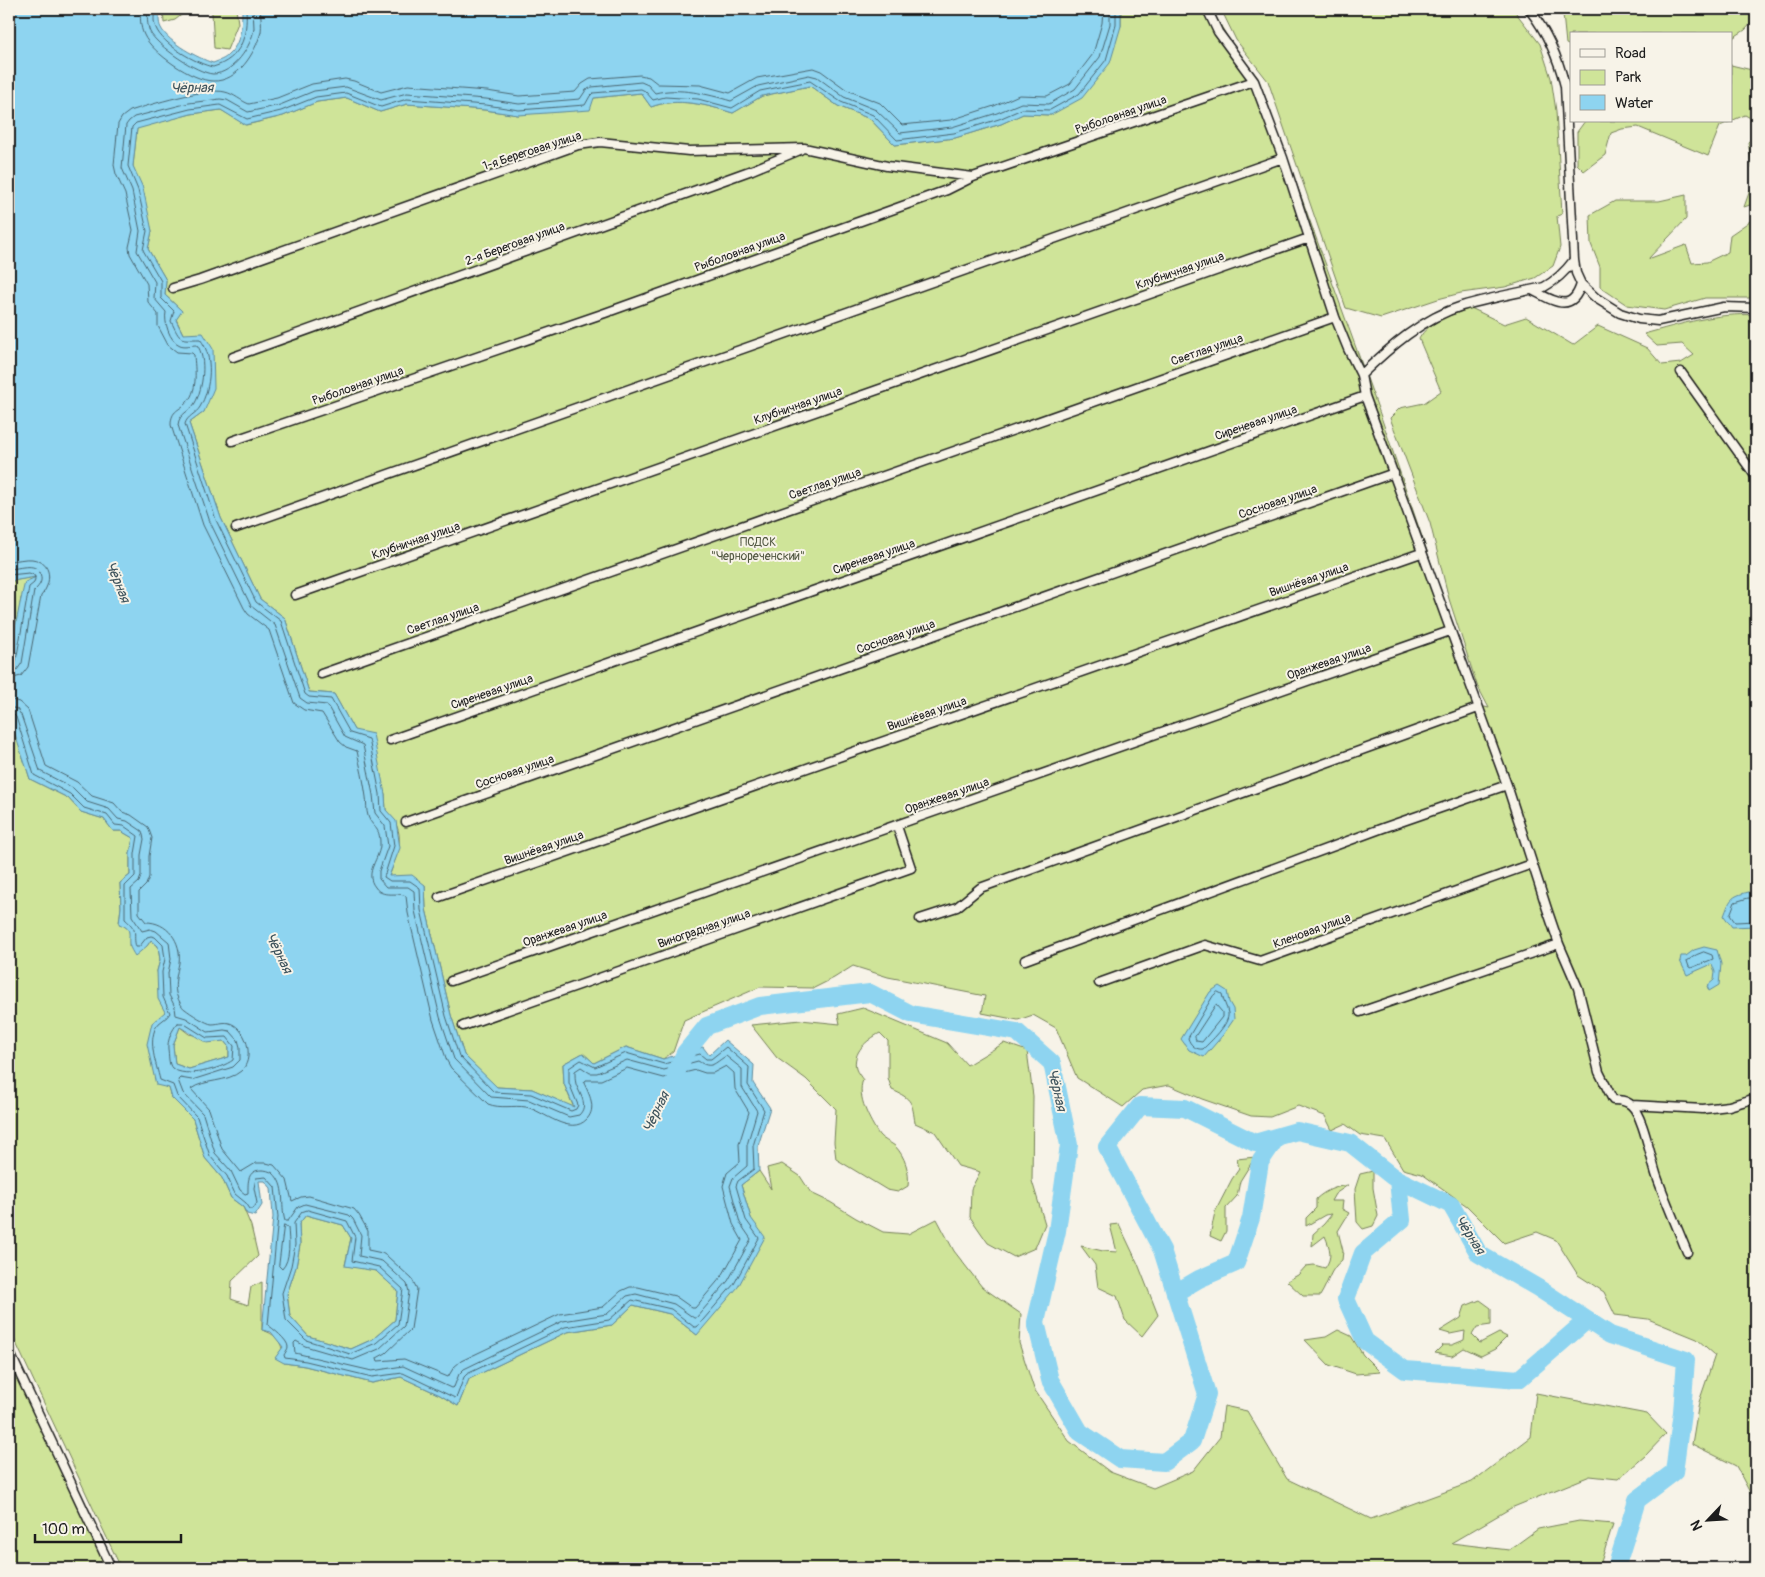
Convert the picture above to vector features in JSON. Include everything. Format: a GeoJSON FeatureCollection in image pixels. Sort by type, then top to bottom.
{"type":"FeatureCollection","features":[{"type":"Feature","properties":{"kind":"street"},"geometry":{"type":"LineString","coordinates":[[1207,9],[1218,32],[1254,81],[1335,317],[1361,374],[1365,396],[1507,786],[1559,944],[1578,988],[1599,1072],[1613,1100],[1624,1101],[1632,1105],[1703,1109],[1729,1106],[1756,1098]]}},
{"type":"Feature","properties":{"kind":"street"},"geometry":{"type":"LineString","coordinates":[[1529,9],[1541,24],[1559,60],[1565,86],[1574,260],[1576,273],[1581,284],[1596,298],[1620,313],[1639,319],[1658,321],[1724,307],[1756,308]]}},
{"type":"Feature","properties":{"kind":"street","name":"Рыболовная улица"},"geometry":{"type":"LineString","coordinates":[[232,441],[605,313],[947,190],[973,178],[1254,81]]}},
{"type":"Feature","properties":{"kind":"street","name":"1-я Береговая улица"},"geometry":{"type":"LineString","coordinates":[[173,288],[578,145],[600,142],[689,151],[804,148],[887,166],[973,178]]}},
{"type":"Feature","properties":{"kind":"street","name":"2-я Береговая улица"},"geometry":{"type":"LineString","coordinates":[[233,357],[752,170],[804,148]]}},
{"type":"Feature","properties":{"kind":"street"},"geometry":{"type":"LineString","coordinates":[[236,528],[1282,158]]}},
{"type":"Feature","properties":{"kind":"street","name":"Клубничная улица"},"geometry":{"type":"LineString","coordinates":[[295,596],[1309,238]]}},
{"type":"Feature","properties":{"kind":"street"},"geometry":{"type":"LineString","coordinates":[[1361,374],[1390,347],[1440,315],[1461,307],[1532,290],[1554,282],[1565,273],[1574,260]]}},
{"type":"Feature","properties":{"kind":"street"},"geometry":{"type":"LineString","coordinates":[[1532,290],[1553,300],[1564,302],[1572,301],[1578,295],[1581,284]]}},
{"type":"Feature","properties":{"kind":"street","name":"Светлая улица"},"geometry":{"type":"LineString","coordinates":[[321,674],[1335,317]]}},
{"type":"Feature","properties":{"kind":"street"},"geometry":{"type":"LineString","coordinates":[[1681,372],[1756,477]]}},
{"type":"Feature","properties":{"kind":"street","name":"Сиреневая улица"},"geometry":{"type":"LineString","coordinates":[[390,740],[1365,396]]}},
{"type":"Feature","properties":{"kind":"street","name":"Сосновая улица"},"geometry":{"type":"LineString","coordinates":[[406,822],[1394,473]]}},
{"type":"Feature","properties":{"kind":"street","name":"Вишнёвая улица"},"geometry":{"type":"LineString","coordinates":[[439,897],[1421,553]]}},
{"type":"Feature","properties":{"kind":"street","name":"Оранжевая улица"},"geometry":{"type":"LineString","coordinates":[[451,981],[1450,631]]}},
{"type":"Feature","properties":{"kind":"street"},"geometry":{"type":"LineString","coordinates":[[920,920],[957,907],[980,888],[1478,708]]}},
{"type":"Feature","properties":{"kind":"street"},"geometry":{"type":"LineString","coordinates":[[1025,960],[1383,828],[1507,786]]}},
{"type":"Feature","properties":{"kind":"street","name":"Виноградная улица"},"geometry":{"type":"LineString","coordinates":[[463,1026],[910,868],[897,826]]}},
{"type":"Feature","properties":{"kind":"street","name":"Кленовая улица"},"geometry":{"type":"LineString","coordinates":[[1099,983],[1205,945],[1260,962],[1532,864]]}},
{"type":"Feature","properties":{"kind":"street"},"geometry":{"type":"LineString","coordinates":[[1360,1012],[1559,944]]}},
{"type":"Feature","properties":{"kind":"street"},"geometry":{"type":"LineString","coordinates":[[1632,1105],[1646,1136],[1658,1179],[1687,1252]]}},
{"type":"Feature","properties":{"kind":"street"},"geometry":{"type":"LineString","coordinates":[[9,1351],[111,1568]]}},
{"type":"Feature","properties":{"kind":"green space"},"geometry":{"type":"Polygon","coordinates":[[[163,9],[189,9],[175,20],[164,23],[163,9]]]}},
{"type":"Feature","properties":{"kind":"green space"},"geometry":{"type":"Polygon","coordinates":[[[206,9],[236,9],[238,23],[227,50],[214,48],[212,13],[206,9]]]}},
{"type":"Feature","properties":{"kind":"green space","name":"ПСДСК \"Чернореченский\""},"geometry":{"type":"Polygon","coordinates":[[[1121,9],[1213,9],[1227,37],[1258,78],[1380,414],[1480,706],[1489,708],[1477,685],[1449,599],[1430,523],[1390,418],[1400,408],[1424,403],[1441,391],[1419,339],[1423,332],[1442,319],[1471,308],[1504,324],[1526,317],[1573,345],[1598,326],[1647,348],[1662,365],[1681,363],[1694,355],[1682,344],[1657,346],[1644,334],[1714,317],[1756,315],[1756,1504],[1736,1466],[1692,1444],[1699,1402],[1715,1355],[1697,1339],[1648,1319],[1615,1315],[1604,1292],[1578,1275],[1556,1240],[1537,1232],[1504,1243],[1467,1206],[1422,1174],[1403,1169],[1385,1139],[1360,1135],[1345,1124],[1332,1130],[1325,1116],[1298,1106],[1270,1117],[1251,1116],[1169,1085],[1142,1090],[1123,1107],[1077,1078],[1056,1028],[1033,1015],[1018,1020],[982,1013],[985,996],[888,977],[853,966],[814,988],[760,987],[684,1020],[673,1052],[663,1059],[626,1047],[594,1063],[583,1053],[563,1064],[564,1084],[574,1108],[532,1089],[496,1087],[464,1055],[451,1015],[426,909],[425,885],[389,877],[398,850],[399,834],[393,819],[386,811],[385,794],[334,694],[309,692],[285,618],[260,599],[221,518],[189,423],[204,412],[183,334],[176,319],[182,311],[165,295],[166,280],[148,249],[152,231],[133,166],[137,128],[191,114],[221,110],[246,125],[283,116],[317,102],[347,98],[380,112],[407,104],[485,110],[518,115],[594,98],[641,93],[651,107],[682,102],[713,107],[733,113],[762,96],[810,86],[838,106],[870,119],[895,145],[955,138],[1001,124],[1023,114],[1051,115],[1121,26],[1121,9]]]}},
{"type":"Feature","properties":{"kind":"green space"},"geometry":{"type":"Polygon","coordinates":[[[1221,9],[1513,9],[1540,44],[1551,78],[1556,111],[1562,214],[1557,216],[1560,247],[1553,266],[1535,278],[1505,287],[1461,293],[1381,318],[1346,308],[1268,81],[1236,40],[1221,9]]]}},
{"type":"Feature","properties":{"kind":"green space"},"geometry":{"type":"Polygon","coordinates":[[[1576,9],[1756,9],[1756,18],[1745,30],[1732,38],[1732,32],[1570,32],[1570,46],[1566,44],[1563,14],[1576,9]]]}},
{"type":"Feature","properties":{"kind":"green space"},"geometry":{"type":"Polygon","coordinates":[[[1732,65],[1756,71],[1756,121],[1745,115],[1732,121],[1732,65]]]}},
{"type":"Feature","properties":{"kind":"green space"},"geometry":{"type":"Polygon","coordinates":[[[1584,122],[1729,122],[1720,126],[1708,156],[1638,127],[1622,129],[1611,133],[1605,155],[1584,171],[1577,164],[1577,132],[1584,122]]]}},
{"type":"Feature","properties":{"kind":"green space"},"geometry":{"type":"Polygon","coordinates":[[[1756,134],[1756,166],[1753,169],[1748,142],[1756,134]]]}},
{"type":"Feature","properties":{"kind":"green space"},"geometry":{"type":"Polygon","coordinates":[[[1756,187],[1756,203],[1744,207],[1750,190],[1756,187]]]}},
{"type":"Feature","properties":{"kind":"green space"},"geometry":{"type":"Polygon","coordinates":[[[1686,195],[1686,219],[1648,259],[1686,245],[1692,263],[1707,262],[1728,252],[1730,235],[1756,217],[1756,298],[1705,298],[1664,310],[1627,305],[1600,287],[1600,267],[1591,244],[1590,215],[1615,201],[1659,201],[1686,195]]]}},
{"type":"Feature","properties":{"kind":"green space"},"geometry":{"type":"Polygon","coordinates":[[[39,576],[21,598],[9,675],[9,579],[12,581],[39,576]]]}},
{"type":"Feature","properties":{"kind":"green space"},"geometry":{"type":"Polygon","coordinates":[[[9,710],[30,779],[68,798],[81,812],[104,819],[113,831],[121,831],[133,838],[130,854],[130,875],[120,883],[121,907],[119,923],[126,927],[129,932],[129,946],[147,946],[151,940],[158,946],[160,960],[157,971],[165,1012],[169,1088],[172,1098],[193,1119],[205,1158],[222,1178],[231,1198],[243,1207],[251,1226],[258,1256],[232,1281],[231,1299],[248,1305],[251,1287],[262,1282],[262,1330],[277,1338],[283,1351],[284,1363],[305,1366],[372,1383],[401,1377],[440,1395],[458,1406],[469,1379],[567,1332],[612,1325],[633,1305],[670,1314],[697,1335],[751,1218],[741,1185],[759,1171],[771,1189],[767,1168],[782,1164],[800,1176],[811,1193],[883,1232],[908,1234],[937,1219],[954,1251],[982,1287],[1021,1314],[1019,1343],[1034,1389],[1069,1441],[1110,1472],[1153,1488],[1193,1471],[1220,1437],[1224,1406],[1247,1411],[1287,1479],[1371,1519],[1472,1482],[1531,1437],[1536,1393],[1647,1414],[1666,1434],[1645,1456],[1618,1479],[1590,1476],[1511,1508],[1451,1543],[1509,1550],[1538,1529],[1579,1521],[1613,1524],[1599,1568],[121,1568],[9,1328],[9,710]]]}},
{"type":"Feature","properties":{"kind":"green space"},"geometry":{"type":"Polygon","coordinates":[[[863,1008],[947,1043],[967,1065],[1004,1043],[1027,1051],[1033,1096],[1032,1181],[1045,1224],[1035,1248],[1014,1257],[988,1243],[970,1217],[971,1189],[980,1172],[958,1166],[935,1132],[915,1123],[912,1106],[908,1099],[892,1090],[888,1078],[888,1041],[880,1033],[862,1047],[858,1052],[855,1063],[856,1069],[863,1080],[861,1093],[872,1123],[881,1137],[899,1150],[906,1165],[908,1186],[898,1192],[887,1190],[836,1159],[834,1142],[836,1109],[806,1079],[777,1058],[751,1025],[801,1020],[840,1024],[838,1014],[863,1008]]]}},
{"type":"Feature","properties":{"kind":"green space"},"geometry":{"type":"Polygon","coordinates":[[[180,1027],[189,1034],[224,1041],[229,1047],[229,1057],[189,1069],[175,1064],[173,1045],[180,1027]]]}},
{"type":"Feature","properties":{"kind":"green space"},"geometry":{"type":"Polygon","coordinates":[[[1255,1157],[1240,1181],[1237,1196],[1226,1208],[1226,1231],[1221,1241],[1210,1236],[1215,1212],[1239,1169],[1237,1159],[1255,1157]]]}},
{"type":"Feature","properties":{"kind":"green space"},"geometry":{"type":"Polygon","coordinates":[[[1373,1171],[1373,1188],[1378,1216],[1373,1226],[1363,1229],[1357,1222],[1355,1189],[1360,1174],[1373,1171]]]}},
{"type":"Feature","properties":{"kind":"green space"},"geometry":{"type":"Polygon","coordinates":[[[1348,1185],[1335,1194],[1331,1201],[1343,1201],[1342,1209],[1349,1213],[1338,1231],[1343,1251],[1342,1260],[1332,1272],[1320,1296],[1303,1296],[1287,1281],[1298,1275],[1306,1266],[1314,1265],[1325,1268],[1328,1264],[1330,1252],[1325,1236],[1312,1246],[1313,1234],[1332,1214],[1325,1215],[1306,1226],[1306,1218],[1316,1208],[1316,1199],[1323,1193],[1348,1185]]]}},
{"type":"Feature","properties":{"kind":"green space"},"geometry":{"type":"Polygon","coordinates":[[[306,1215],[343,1225],[351,1238],[345,1265],[376,1271],[398,1291],[395,1320],[373,1339],[351,1349],[308,1336],[290,1316],[287,1294],[296,1267],[300,1245],[299,1224],[306,1215]]]}},
{"type":"Feature","properties":{"kind":"green space"},"geometry":{"type":"Polygon","coordinates":[[[1119,1224],[1138,1264],[1158,1315],[1142,1336],[1125,1320],[1117,1296],[1098,1287],[1095,1265],[1081,1246],[1117,1252],[1110,1225],[1119,1224]]]}},
{"type":"Feature","properties":{"kind":"green space"},"geometry":{"type":"Polygon","coordinates":[[[1480,1300],[1491,1308],[1491,1325],[1477,1327],[1472,1335],[1480,1343],[1499,1333],[1507,1337],[1495,1349],[1481,1356],[1464,1348],[1452,1356],[1435,1353],[1443,1345],[1452,1345],[1464,1340],[1465,1331],[1450,1334],[1440,1331],[1461,1318],[1465,1306],[1480,1300]]]}},
{"type":"Feature","properties":{"kind":"green space"},"geometry":{"type":"Polygon","coordinates":[[[1338,1330],[1351,1336],[1363,1355],[1380,1372],[1356,1374],[1329,1365],[1305,1340],[1326,1337],[1338,1330]]]}},
{"type":"Feature","properties":{"kind":"green space"},"geometry":{"type":"Polygon","coordinates":[[[9,1342],[116,1568],[9,1568],[9,1342]]]}},
{"type":"Feature","properties":{"kind":"water"},"geometry":{"type":"Polygon","coordinates":[[[9,9],[160,9],[159,23],[165,34],[184,49],[213,63],[225,58],[236,45],[241,28],[242,9],[1121,9],[1121,26],[1110,63],[1082,98],[1051,115],[1023,114],[1001,124],[955,138],[895,145],[870,119],[838,106],[810,86],[762,96],[733,113],[713,107],[682,102],[651,107],[641,93],[594,98],[590,110],[518,115],[485,110],[407,104],[380,112],[347,98],[317,102],[283,116],[245,125],[221,110],[191,114],[137,129],[133,166],[143,188],[152,231],[148,249],[166,280],[165,295],[182,311],[176,320],[183,334],[203,333],[213,349],[214,388],[204,412],[189,423],[221,518],[260,599],[285,618],[309,692],[334,694],[354,730],[373,734],[385,794],[386,810],[396,821],[400,848],[389,876],[412,875],[425,885],[426,909],[451,1015],[464,1055],[497,1087],[532,1089],[574,1107],[564,1084],[563,1064],[583,1053],[594,1063],[626,1047],[663,1059],[703,1047],[709,1055],[725,1040],[754,1065],[753,1083],[770,1108],[758,1146],[759,1171],[741,1185],[751,1218],[765,1237],[738,1287],[697,1335],[670,1314],[633,1305],[612,1325],[567,1332],[469,1379],[458,1406],[440,1395],[401,1377],[372,1383],[305,1366],[284,1363],[275,1358],[283,1347],[271,1332],[262,1330],[273,1217],[271,1188],[265,1181],[259,1181],[262,1205],[255,1216],[247,1214],[243,1207],[231,1198],[222,1178],[205,1158],[193,1119],[172,1098],[169,1088],[156,1085],[147,1044],[152,1023],[165,1012],[158,999],[157,971],[160,960],[158,946],[151,940],[135,956],[129,944],[128,930],[119,924],[121,907],[120,883],[130,875],[130,854],[133,838],[121,831],[113,831],[104,819],[81,812],[68,798],[30,779],[10,717],[8,694],[15,629],[25,582],[36,577],[12,581],[9,579],[9,9]],[[180,1027],[173,1045],[175,1064],[189,1069],[229,1057],[229,1047],[224,1041],[207,1043],[180,1027]],[[306,1215],[299,1224],[300,1245],[296,1267],[287,1294],[290,1316],[308,1336],[351,1349],[373,1339],[395,1320],[398,1291],[376,1271],[345,1266],[351,1238],[343,1225],[306,1215]]]}},
{"type":"Feature","properties":{"kind":"water"},"geometry":{"type":"Polygon","coordinates":[[[1749,892],[1756,894],[1756,926],[1732,927],[1724,916],[1728,906],[1734,897],[1749,892]]]}},
{"type":"Feature","properties":{"kind":"water"},"geometry":{"type":"Polygon","coordinates":[[[1704,947],[1717,950],[1721,964],[1719,985],[1709,991],[1707,986],[1714,980],[1715,972],[1712,964],[1687,975],[1680,961],[1681,956],[1686,956],[1694,950],[1704,947]]]}},
{"type":"Feature","properties":{"kind":"water"},"geometry":{"type":"Polygon","coordinates":[[[1219,986],[1227,991],[1234,1019],[1204,1057],[1189,1050],[1181,1039],[1210,992],[1219,986]]]}},
{"type":"Feature","properties":{"kind":"waterway","name":"Чёрная"},"geometry":{"type":"LineString","coordinates":[[675,1075],[685,1053],[707,1026],[760,1006],[870,993],[911,1014],[1017,1032],[1052,1063],[1069,1145],[1057,1231],[1036,1322],[1050,1380],[1080,1432],[1120,1459],[1164,1462],[1192,1441],[1207,1394],[1162,1250],[1107,1147],[1140,1106],[1185,1108],[1255,1143],[1297,1131],[1350,1143],[1393,1177],[1451,1205],[1479,1254],[1538,1288],[1610,1335],[1686,1360],[1682,1412],[1674,1472],[1637,1500],[1616,1568]]}},
{"type":"Feature","properties":{"kind":"waterway"},"geometry":{"type":"LineString","coordinates":[[1175,1293],[1199,1279],[1236,1263],[1251,1218],[1260,1162],[1277,1137]]}},
{"type":"Feature","properties":{"kind":"waterway"},"geometry":{"type":"LineString","coordinates":[[1398,1180],[1402,1220],[1363,1253],[1346,1299],[1365,1341],[1405,1370],[1519,1379],[1587,1320]]}}]}
